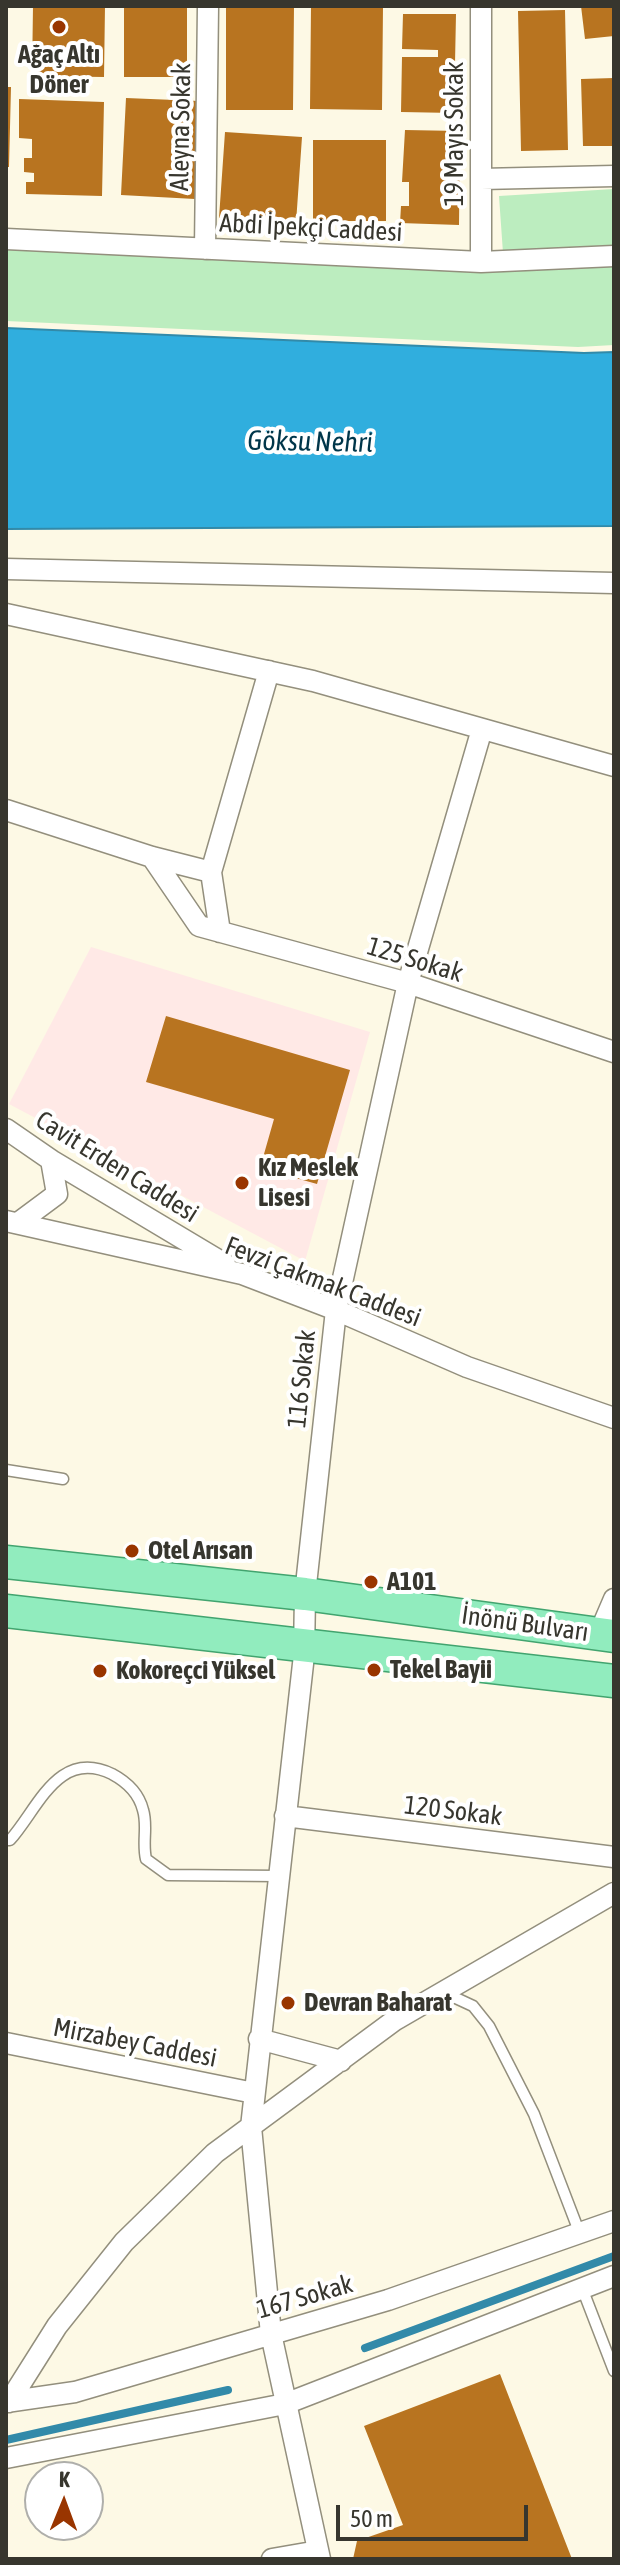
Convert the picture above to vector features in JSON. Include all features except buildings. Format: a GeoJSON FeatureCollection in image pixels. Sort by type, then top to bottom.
{"type":"FeatureCollection","features":[{"type":"Feature","properties":{"kind":"main road","name":"İnönü Bulvarı"},"geometry":{"type":"LineString","coordinates":[[6,1562],[305,1594],[606,1635]]}},
{"type":"Feature","properties":{"kind":"main road","name":"İnönü Bulvarı"},"geometry":{"type":"LineString","coordinates":[[6,1611],[614,1681]]}},
{"type":"Feature","properties":{"kind":"street","name":"Aleyna Sokak"},"geometry":{"type":"LineString","coordinates":[[205,249],[208,6]]}},
{"type":"Feature","properties":{"kind":"street","name":"19 Mayıs Sokak"},"geometry":{"type":"LineString","coordinates":[[481,6],[481,262]]}},
{"type":"Feature","properties":{"kind":"street"},"geometry":{"type":"LineString","coordinates":[[481,179],[614,176]]}},
{"type":"Feature","properties":{"kind":"street","name":"Abdi İpekçi Caddesi"},"geometry":{"type":"LineString","coordinates":[[6,239],[481,262],[614,256]]}},
{"type":"Feature","properties":{"kind":"street"},"geometry":{"type":"LineString","coordinates":[[6,569],[614,583]]}},
{"type":"Feature","properties":{"kind":"street"},"geometry":{"type":"LineString","coordinates":[[6,614],[269,671],[614,766]]}},
{"type":"Feature","properties":{"kind":"street"},"geometry":{"type":"LineString","coordinates":[[220,932],[211,872],[269,671]]}},
{"type":"Feature","properties":{"kind":"street","name":"116 Sokak"},"geometry":{"type":"LineString","coordinates":[[319,2555],[271,2334],[251,2127],[254,2093],[304,1646],[305,1594],[336,1310],[408,983],[482,729]]}},
{"type":"Feature","properties":{"kind":"street"},"geometry":{"type":"LineString","coordinates":[[6,810],[152,857],[211,872]]}},
{"type":"Feature","properties":{"kind":"street","name":"125 Sokak"},"geometry":{"type":"LineString","coordinates":[[152,857],[199,926],[408,983],[614,1052]]}},
{"type":"Feature","properties":{"kind":"street","name":"Cavit Erden Caddesi"},"geometry":{"type":"LineString","coordinates":[[6,1129],[51,1160],[242,1274]]}},
{"type":"Feature","properties":{"kind":"street"},"geometry":{"type":"LineString","coordinates":[[12,1222],[57,1194],[51,1160]]}},
{"type":"Feature","properties":{"kind":"street","name":"Fevzi Çakmak Caddesi"},"geometry":{"type":"LineString","coordinates":[[12,1222],[242,1274],[336,1310],[467,1367],[614,1418]]}},
{"type":"Feature","properties":{"kind":"street"},"geometry":{"type":"LineString","coordinates":[[606,1635],[614,1599]]}},
{"type":"Feature","properties":{"kind":"street","name":"120 Sokak"},"geometry":{"type":"LineString","coordinates":[[285,1816],[614,1857]]}},
{"type":"Feature","properties":{"kind":"street"},"geometry":{"type":"LineString","coordinates":[[7,2402],[57,2326],[124,2242],[215,2153],[395,2020],[614,1893]]}},
{"type":"Feature","properties":{"kind":"street"},"geometry":{"type":"LineString","coordinates":[[259,2039],[341,2061]]}},
{"type":"Feature","properties":{"kind":"street","name":"Mirzabey Caddesi"},"geometry":{"type":"LineString","coordinates":[[6,2043],[254,2093]]}},
{"type":"Feature","properties":{"kind":"street","name":"167 Sokak"},"geometry":{"type":"LineString","coordinates":[[7,2402],[75,2392],[388,2300],[614,2221]]}},
{"type":"Feature","properties":{"kind":"street"},"geometry":{"type":"LineString","coordinates":[[6,2458],[285,2404],[614,2276]]}},
{"type":"Feature","properties":{"kind":"street"},"geometry":{"type":"LineString","coordinates":[[272,2559],[319,2555]]}},
{"type":"Feature","properties":{"kind":"lane"},"geometry":{"type":"LineString","coordinates":[[6,1470],[63,1479]]}},
{"type":"Feature","properties":{"kind":"lane"},"geometry":{"type":"LineString","coordinates":[[6,1840],[10,1840],[23,1826],[41,1794],[53,1781],[69,1772],[96,1770],[122,1779],[135,1792],[143,1808],[146,1826],[143,1844],[146,1859],[168,1875],[278,1876]]}},
{"type":"Feature","properties":{"kind":"lane"},"geometry":{"type":"LineString","coordinates":[[443,1993],[473,2006],[489,2026],[534,2114],[580,2235]]}},
{"type":"Feature","properties":{"kind":"lane"},"geometry":{"type":"LineString","coordinates":[[582,2288],[614,2371]]}},
{"type":"Feature","properties":{"kind":"shaded area","name":"Kız Meslek Lisesi"},"geometry":{"type":"Polygon","coordinates":[[[91,947],[370,1032],[305,1261],[9,1104],[91,947]]]}},
{"type":"Feature","properties":{"kind":"green space"},"geometry":{"type":"Polygon","coordinates":[[[614,189],[614,345],[578,347],[6,321],[6,246],[503,253],[499,196],[614,189]]]}},
{"type":"Feature","properties":{"kind":"water","name":"Göksu Nehri"},"geometry":{"type":"Polygon","coordinates":[[[6,328],[614,352],[614,526],[6,529],[6,328]]]}},
{"type":"Feature","properties":{"kind":"waterway"},"geometry":{"type":"LineString","coordinates":[[365,2348],[614,2256]]}},
{"type":"Feature","properties":{"kind":"waterway"},"geometry":{"type":"LineString","coordinates":[[6,2440],[228,2390]]}},
{"type":"Feature","properties":{"kind":"place","name":"Ağaç Altı Döner"},"geometry":{"type":"Point","coordinates":[59,27]}},
{"type":"Feature","properties":{"kind":"place","name":"Kız Meslek Lisesi"},"geometry":{"type":"Point","coordinates":[242,1183]}},
{"type":"Feature","properties":{"kind":"place","name":"Otel Arısan"},"geometry":{"type":"Point","coordinates":[132,1551]}},
{"type":"Feature","properties":{"kind":"place","name":"A101"},"geometry":{"type":"Point","coordinates":[371,1582]}},
{"type":"Feature","properties":{"kind":"place","name":"Tekel Bayii"},"geometry":{"type":"Point","coordinates":[374,1670]}},
{"type":"Feature","properties":{"kind":"place","name":"Kokoreçci Yüksel"},"geometry":{"type":"Point","coordinates":[100,1671]}},
{"type":"Feature","properties":{"kind":"place","name":"Devran Baharat"},"geometry":{"type":"Point","coordinates":[288,2003]}}]}
